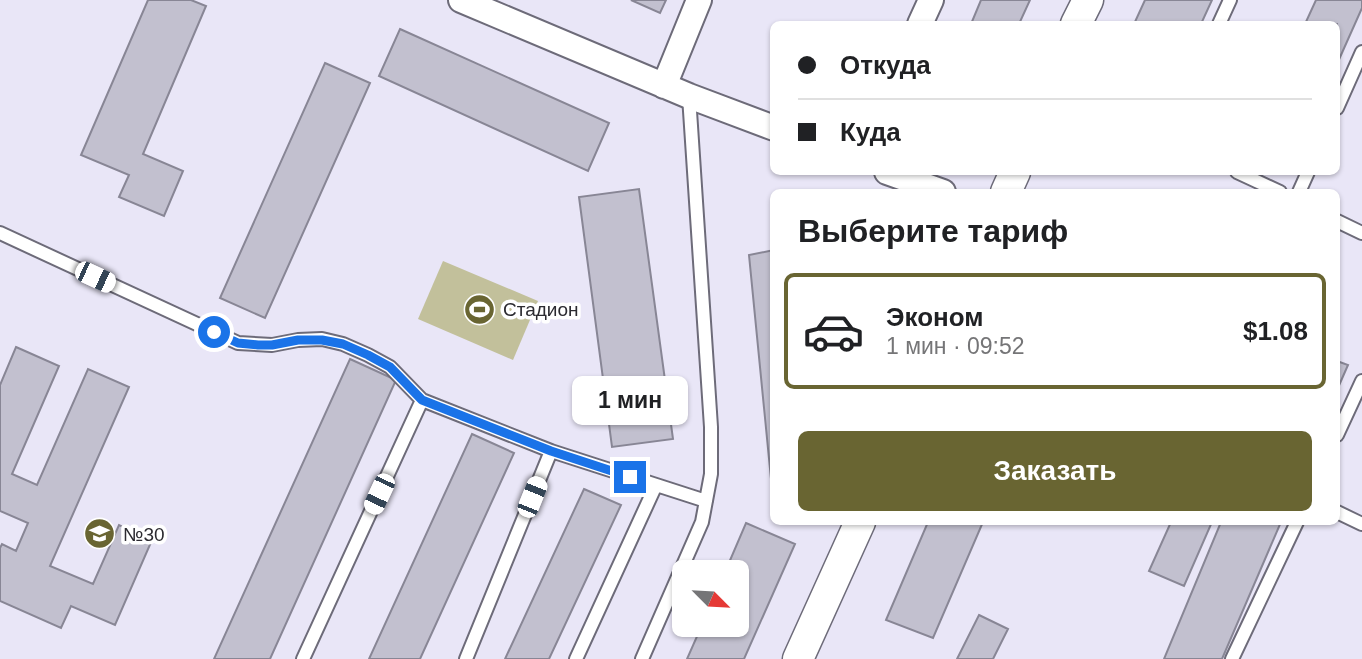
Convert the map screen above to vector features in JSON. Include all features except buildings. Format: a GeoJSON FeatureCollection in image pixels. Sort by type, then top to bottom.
{"type":"FeatureCollection","features":[{"type":"Feature","properties":{"kind":"street"},"geometry":{"type":"LineString","coordinates":[[461,0],[664,86],[770,126]]}},
{"type":"Feature","properties":{"kind":"street"},"geometry":{"type":"LineString","coordinates":[[664,86],[699,0]]}},
{"type":"Feature","properties":{"kind":"street"},"geometry":{"type":"LineString","coordinates":[[921,21],[931,0]]}},
{"type":"Feature","properties":{"kind":"street"},"geometry":{"type":"LineString","coordinates":[[1078,21],[1088,0]]}},
{"type":"Feature","properties":{"kind":"street"},"geometry":{"type":"LineString","coordinates":[[895,175],[935,189]]}},
{"type":"Feature","properties":{"kind":"street"},"geometry":{"type":"LineString","coordinates":[[804,657],[859,525]]}},
{"type":"Feature","properties":{"kind":"lane"},"geometry":{"type":"LineString","coordinates":[[1220,21],[1230,0]]}},
{"type":"Feature","properties":{"kind":"lane"},"geometry":{"type":"LineString","coordinates":[[1340,101],[1362,52]]}},
{"type":"Feature","properties":{"kind":"lane"},"geometry":{"type":"LineString","coordinates":[[642,659],[702,522],[711,474],[711,427],[689,96]]}},
{"type":"Feature","properties":{"kind":"lane"},"geometry":{"type":"LineString","coordinates":[[1243,175],[1274,189]]}},
{"type":"Feature","properties":{"kind":"lane"},"geometry":{"type":"LineString","coordinates":[[1340,222],[1362,233]]}},
{"type":"Feature","properties":{"kind":"lane"},"geometry":{"type":"LineString","coordinates":[[0,233],[238,343],[272,345],[298,340],[322,340],[343,344],[390,367],[422,400],[551,451],[706,501]]}},
{"type":"Feature","properties":{"kind":"lane"},"geometry":{"type":"LineString","coordinates":[[1340,429],[1362,381]]}},
{"type":"Feature","properties":{"kind":"lane"},"geometry":{"type":"LineString","coordinates":[[303,659],[422,400]]}},
{"type":"Feature","properties":{"kind":"lane"},"geometry":{"type":"LineString","coordinates":[[466,659],[551,451]]}},
{"type":"Feature","properties":{"kind":"lane"},"geometry":{"type":"LineString","coordinates":[[576,659],[656,485]]}},
{"type":"Feature","properties":{"kind":"lane"},"geometry":{"type":"LineString","coordinates":[[1340,513],[1362,524]]}},
{"type":"Feature","properties":{"kind":"lane"},"geometry":{"type":"LineString","coordinates":[[1232,659],[1296,525]]}},
{"type":"Feature","properties":{"kind":"shaded area"},"geometry":{"type":"Polygon","coordinates":[[[443,261],[538,301],[513,360],[418,319],[443,261]]]}},
{"type":"Feature","properties":{"kind":"place","name":"Стадион"},"geometry":{"type":"Point","coordinates":[480,309]}},
{"type":"Feature","properties":{"kind":"place","name":"№30"},"geometry":{"type":"Point","coordinates":[100,534]}},
{"type":"Feature","properties":{"kind":"route"},"geometry":{"type":"LineString","coordinates":[[214,332],[238,343],[258,345],[298,340],[322,340],[343,344],[390,367],[422,400],[551,451],[630,477]]}}]}
